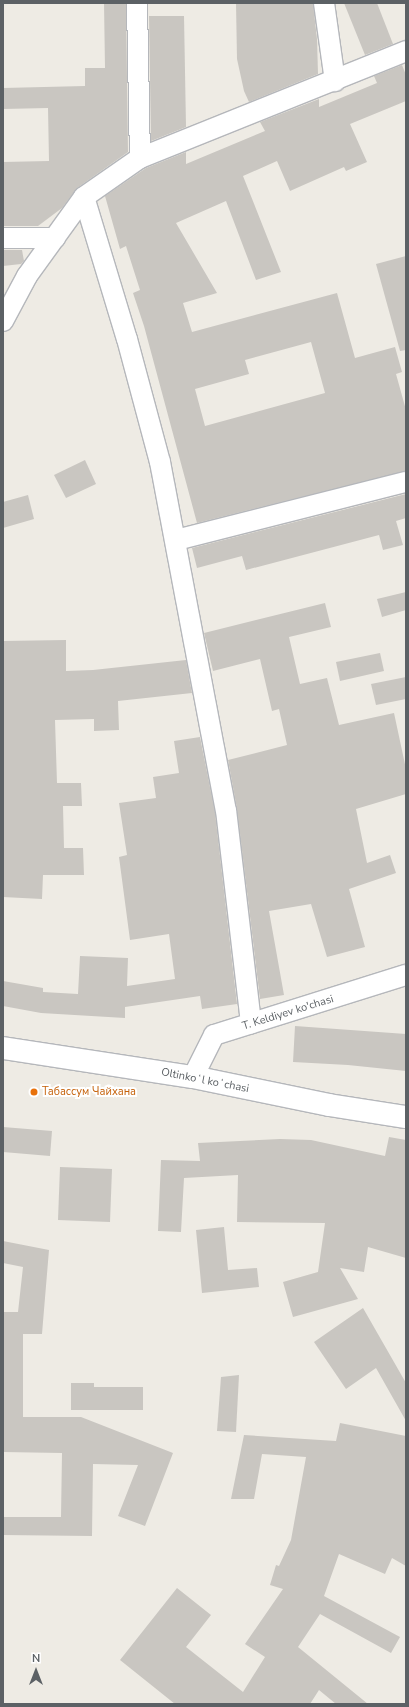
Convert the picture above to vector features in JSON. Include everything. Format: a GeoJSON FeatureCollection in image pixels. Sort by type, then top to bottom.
{"type":"FeatureCollection","features":[{"type":"Feature","properties":{"kind":"main road","name":"Oltinkoʻl koʻchasi"},"geometry":{"type":"LineString","coordinates":[[3,1048],[194,1077],[314,1102],[406,1117]]}},
{"type":"Feature","properties":{"kind":"street"},"geometry":{"type":"LineString","coordinates":[[137,3],[140,158]]}},
{"type":"Feature","properties":{"kind":"street"},"geometry":{"type":"LineString","coordinates":[[324,3],[335,81]]}},
{"type":"Feature","properties":{"kind":"street"},"geometry":{"type":"LineString","coordinates":[[3,321],[27,276],[84,197],[140,158],[335,81],[406,51]]}},
{"type":"Feature","properties":{"kind":"street"},"geometry":{"type":"LineString","coordinates":[[84,197],[127,338],[160,462],[176,540],[226,810],[251,1024]]}},
{"type":"Feature","properties":{"kind":"street"},"geometry":{"type":"LineString","coordinates":[[3,238],[55,238]]}},
{"type":"Feature","properties":{"kind":"street"},"geometry":{"type":"LineString","coordinates":[[176,540],[406,482]]}},
{"type":"Feature","properties":{"kind":"street","name":"T. Keldiyev ko'chasi"},"geometry":{"type":"LineString","coordinates":[[194,1077],[214,1035],[406,975]]}},
{"type":"Feature","properties":{"kind":"building"},"geometry":{"type":"Polygon","coordinates":[[[104,3],[126,3],[128,152],[77,188],[62,208],[38,226],[3,226],[3,162],[49,161],[48,108],[3,109],[3,88],[85,86],[85,68],[105,68],[104,3]]]}},
{"type":"Feature","properties":{"kind":"building"},"geometry":{"type":"Polygon","coordinates":[[[236,3],[313,3],[317,39],[318,74],[249,102],[244,91],[237,59],[236,3]]]}},
{"type":"Feature","properties":{"kind":"building"},"geometry":{"type":"Polygon","coordinates":[[[344,3],[377,3],[393,44],[365,55],[344,3]]]}},
{"type":"Feature","properties":{"kind":"building"},"geometry":{"type":"Polygon","coordinates":[[[149,16],[184,16],[186,127],[151,141],[149,16]]]}},
{"type":"Feature","properties":{"kind":"building"},"geometry":{"type":"Polygon","coordinates":[[[402,65],[406,75],[406,101],[350,124],[367,162],[346,171],[344,167],[290,191],[277,161],[243,176],[281,272],[256,280],[226,201],[176,223],[217,293],[183,303],[192,332],[337,293],[355,358],[395,347],[402,372],[396,374],[406,410],[406,471],[197,523],[144,326],[133,293],[140,290],[126,246],[120,249],[105,196],[146,168],[186,152],[186,164],[265,131],[260,122],[319,99],[319,107],[377,83],[374,76],[402,65]],[[311,342],[245,360],[249,374],[195,389],[205,426],[325,393],[311,342]]]}},
{"type":"Feature","properties":{"kind":"building"},"geometry":{"type":"Polygon","coordinates":[[[3,250],[22,250],[24,261],[21,264],[3,266],[3,250]]]}},
{"type":"Feature","properties":{"kind":"building"},"geometry":{"type":"Polygon","coordinates":[[[406,256],[406,350],[400,351],[376,264],[406,256]]]}},
{"type":"Feature","properties":{"kind":"building"},"geometry":{"type":"Polygon","coordinates":[[[85,460],[96,484],[66,498],[54,475],[85,460]]]}},
{"type":"Feature","properties":{"kind":"building"},"geometry":{"type":"Polygon","coordinates":[[[406,494],[406,518],[396,521],[403,545],[383,550],[379,535],[246,570],[242,556],[197,568],[192,548],[406,494]]]}},
{"type":"Feature","properties":{"kind":"building"},"geometry":{"type":"Polygon","coordinates":[[[28,495],[34,519],[3,528],[3,502],[28,495]]]}},
{"type":"Feature","properties":{"kind":"building"},"geometry":{"type":"Polygon","coordinates":[[[406,592],[406,610],[382,617],[377,599],[406,592]]]}},
{"type":"Feature","properties":{"kind":"building"},"geometry":{"type":"Polygon","coordinates":[[[325,603],[331,627],[289,637],[300,684],[327,678],[339,725],[394,713],[406,769],[406,794],[356,809],[367,863],[390,855],[396,873],[349,889],[365,947],[327,957],[311,904],[269,911],[284,995],[260,999],[237,809],[228,760],[287,745],[279,709],[272,711],[260,659],[213,671],[204,633],[325,603]]]}},
{"type":"Feature","properties":{"kind":"building"},"geometry":{"type":"Polygon","coordinates":[[[66,640],[66,671],[93,670],[186,660],[192,693],[118,701],[119,730],[94,731],[94,719],[55,720],[57,783],[81,783],[82,806],[63,806],[64,848],[83,848],[84,875],[43,875],[42,899],[3,897],[3,641],[66,640]]]}},
{"type":"Feature","properties":{"kind":"building"},"geometry":{"type":"Polygon","coordinates":[[[380,653],[384,671],[340,681],[336,662],[380,653]]]}},
{"type":"Feature","properties":{"kind":"building"},"geometry":{"type":"Polygon","coordinates":[[[406,677],[406,699],[376,705],[371,684],[406,677]]]}},
{"type":"Feature","properties":{"kind":"building"},"geometry":{"type":"Polygon","coordinates":[[[200,737],[215,812],[237,1004],[202,1009],[200,996],[125,1007],[125,1018],[41,1013],[3,1006],[3,981],[43,988],[43,992],[78,994],[80,956],[128,958],[127,986],[175,979],[169,934],[130,940],[119,857],[127,855],[119,803],[156,798],[153,777],[179,773],[174,741],[200,737]]]}},
{"type":"Feature","properties":{"kind":"building"},"geometry":{"type":"Polygon","coordinates":[[[295,1026],[406,1034],[406,1071],[348,1065],[293,1062],[295,1026]]]}},
{"type":"Feature","properties":{"kind":"building"},"geometry":{"type":"Polygon","coordinates":[[[3,1127],[52,1131],[50,1156],[3,1152],[3,1127]]]}},
{"type":"Feature","properties":{"kind":"building"},"geometry":{"type":"Polygon","coordinates":[[[389,1137],[406,1140],[406,1258],[368,1247],[364,1272],[340,1268],[358,1299],[293,1317],[283,1282],[318,1272],[325,1223],[237,1222],[238,1175],[184,1178],[181,1232],[158,1231],[161,1160],[200,1161],[198,1143],[280,1139],[311,1140],[385,1156],[389,1137]]]}},
{"type":"Feature","properties":{"kind":"building"},"geometry":{"type":"Polygon","coordinates":[[[60,1167],[112,1169],[110,1222],[58,1220],[60,1167]]]}},
{"type":"Feature","properties":{"kind":"building"},"geometry":{"type":"Polygon","coordinates":[[[224,1227],[228,1270],[257,1268],[259,1287],[202,1293],[196,1230],[224,1227]]]}},
{"type":"Feature","properties":{"kind":"building"},"geometry":{"type":"Polygon","coordinates":[[[3,1241],[49,1250],[42,1334],[23,1334],[23,1417],[81,1417],[173,1453],[145,1526],[118,1516],[138,1465],[93,1464],[92,1536],[3,1535],[3,1517],[61,1517],[62,1453],[3,1452],[3,1312],[18,1312],[23,1267],[3,1263],[3,1241]]]}},
{"type":"Feature","properties":{"kind":"building"},"geometry":{"type":"Polygon","coordinates":[[[363,1308],[406,1383],[406,1421],[376,1368],[346,1389],[314,1342],[363,1308]]]}},
{"type":"Feature","properties":{"kind":"building"},"geometry":{"type":"Polygon","coordinates":[[[239,1375],[236,1432],[217,1431],[221,1377],[239,1375]]]}},
{"type":"Feature","properties":{"kind":"building"},"geometry":{"type":"Polygon","coordinates":[[[71,1383],[94,1383],[94,1387],[143,1387],[143,1410],[71,1410],[71,1383]]]}},
{"type":"Feature","properties":{"kind":"building"},"geometry":{"type":"Polygon","coordinates":[[[340,1423],[406,1436],[406,1566],[392,1558],[385,1574],[339,1554],[324,1596],[400,1637],[391,1653],[320,1614],[298,1647],[368,1704],[336,1704],[319,1690],[310,1704],[175,1704],[120,1660],[177,1588],[211,1615],[186,1647],[243,1692],[265,1657],[245,1644],[283,1589],[270,1585],[276,1565],[279,1566],[291,1540],[306,1457],[262,1454],[254,1499],[231,1499],[244,1435],[336,1441],[340,1423]]]}},
{"type":"Feature","properties":{"kind":"place","name":"Табассум Чайхана"},"geometry":{"type":"Point","coordinates":[34,1092]}}]}
